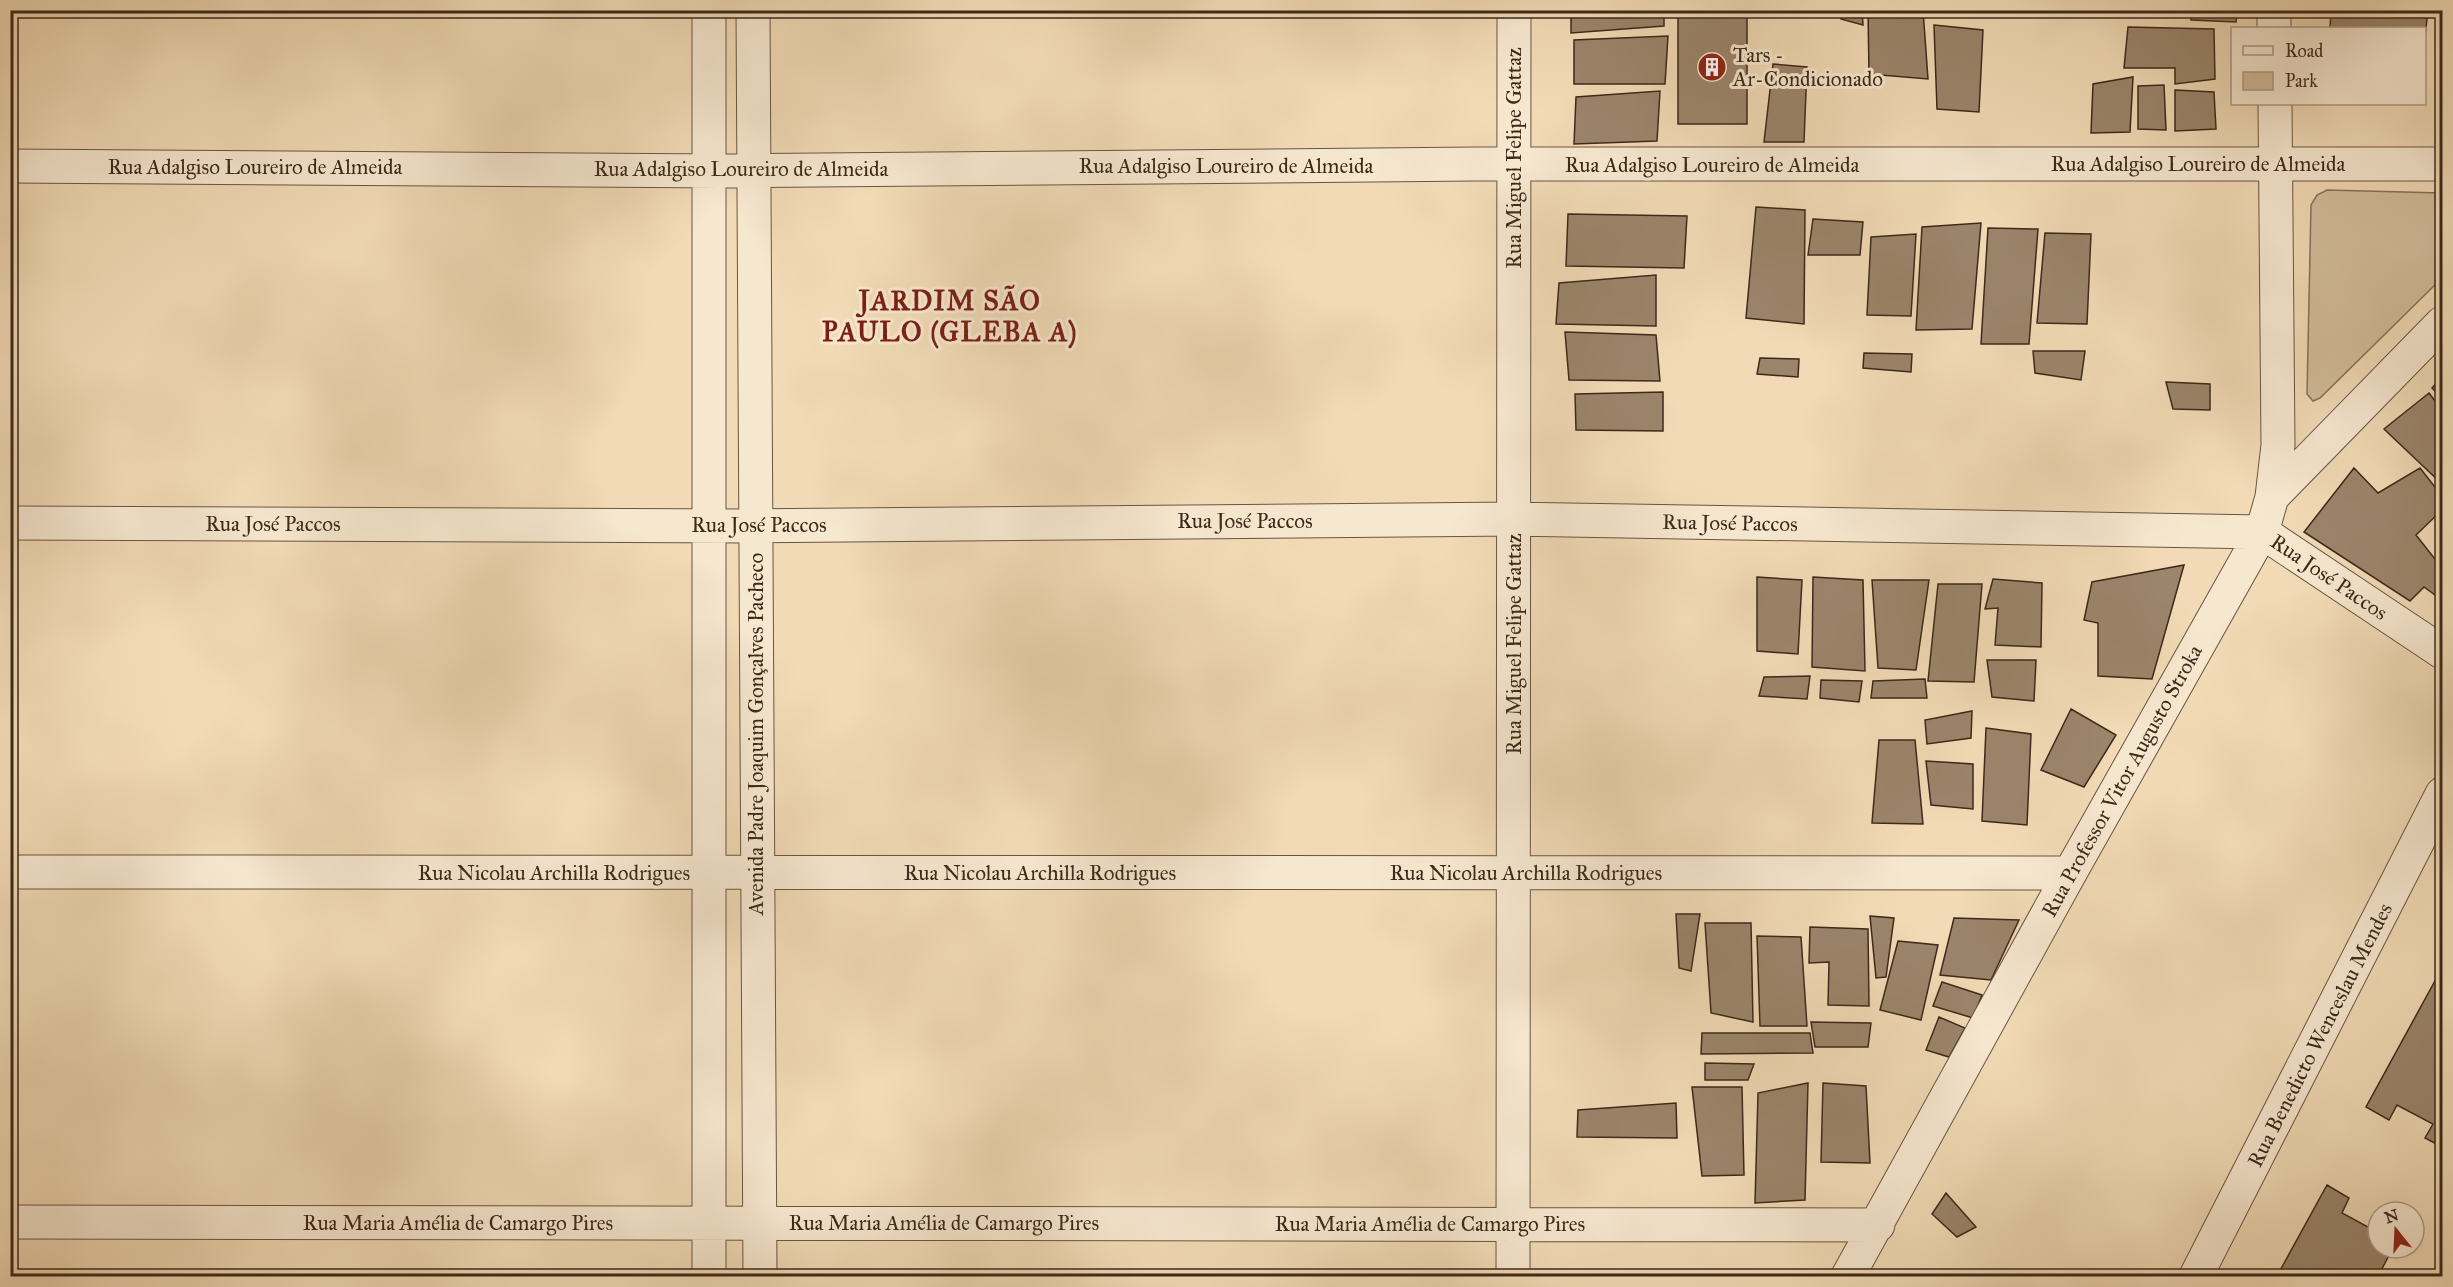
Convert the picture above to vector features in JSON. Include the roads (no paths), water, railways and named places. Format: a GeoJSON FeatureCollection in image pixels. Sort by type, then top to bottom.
{"type":"FeatureCollection","features":[{"type":"Feature","properties":{"kind":"street"},"geometry":{"type":"LineString","coordinates":[[709,10],[709,1276]]}},
{"type":"Feature","properties":{"kind":"street","name":"Avenida Padre Joaquim Gonçalves Pacheco"},"geometry":{"type":"LineString","coordinates":[[753,10],[760,1276]]}},
{"type":"Feature","properties":{"kind":"street","name":"Rua Miguel Felipe Gattaz"},"geometry":{"type":"LineString","coordinates":[[1513,1276],[1514,10]]}},
{"type":"Feature","properties":{"kind":"street"},"geometry":{"type":"LineString","coordinates":[[2274,10],[2274,27]]}},
{"type":"Feature","properties":{"kind":"street"},"geometry":{"type":"LineString","coordinates":[[2272,497],[2278,446],[2275,105]]}},
{"type":"Feature","properties":{"kind":"street","name":"Rua Adalgiso Loureiro de Almeida"},"geometry":{"type":"LineString","coordinates":[[10,166],[754,171],[1514,164],[2442,164]]}},
{"type":"Feature","properties":{"kind":"street","name":"Rua Professor Vitor Augusto Stroka"},"geometry":{"type":"LineString","coordinates":[[1848,1276],[2070,873],[2262,532],[2272,497],[2442,323]]}},
{"type":"Feature","properties":{"kind":"street","name":"Rua José Paccos"},"geometry":{"type":"LineString","coordinates":[[10,523],[755,525],[1514,519],[2262,532],[2442,652]]}},
{"type":"Feature","properties":{"kind":"street","name":"Rua Benedicto Wenceslau Mendes"},"geometry":{"type":"LineString","coordinates":[[2196,1276],[2442,794]]}},
{"type":"Feature","properties":{"kind":"street","name":"Rua Nicolau Archilla Rodrigues"},"geometry":{"type":"LineString","coordinates":[[10,872],[2070,873]]}},
{"type":"Feature","properties":{"kind":"street","name":"Rua Maria Amélia de Camargo Pires"},"geometry":{"type":"LineString","coordinates":[[10,1222],[1878,1225]]}},
{"type":"Feature","properties":{"kind":"place","name":"Tars - Ar-Condicionado"},"geometry":{"type":"Point","coordinates":[1712,67]}},
{"type":"Feature","properties":{"kind":"district","name":"JARDIM SÃO PAULO (GLEBA A)"},"geometry":{"type":"Point","coordinates":[950,316]}}]}
